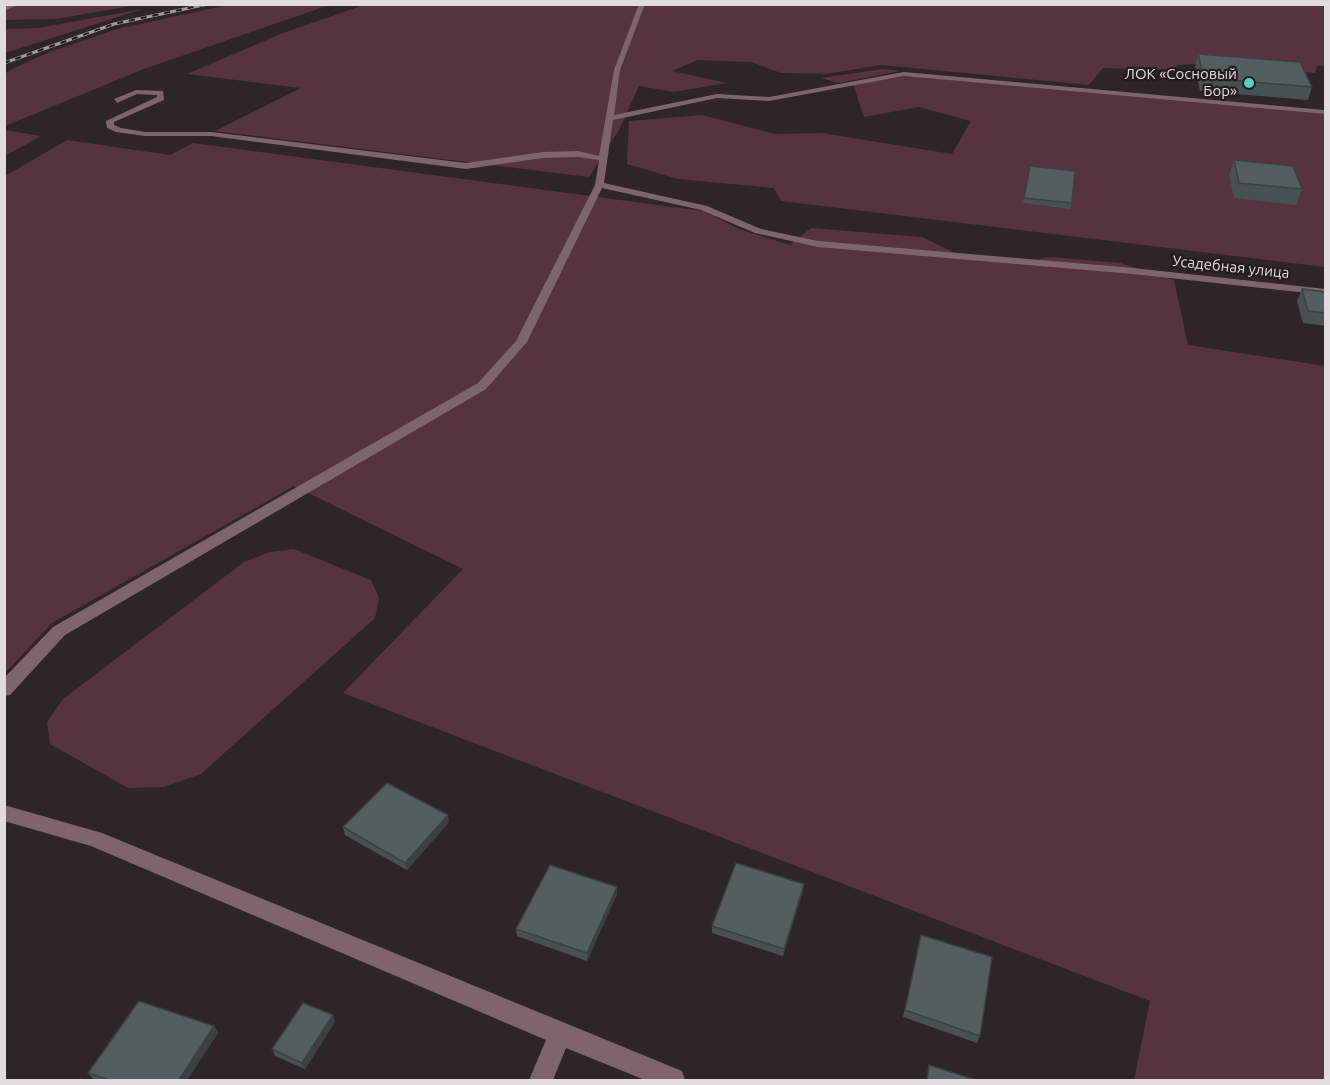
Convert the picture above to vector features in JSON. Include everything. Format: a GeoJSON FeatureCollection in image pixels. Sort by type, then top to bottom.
{"type":"FeatureCollection","features":[{"type":"Feature","properties":{"kind":"street"},"geometry":{"type":"LineString","coordinates":[[4,9],[16,4]]}},
{"type":"Feature","properties":{"kind":"street"},"geometry":{"type":"LineString","coordinates":[[4,690],[59,632],[482,386],[521,342],[599,185],[617,70],[642,4]]}},
{"type":"Feature","properties":{"kind":"street"},"geometry":{"type":"LineString","coordinates":[[610,118],[717,96],[769,99],[903,74],[1324,112]]}},
{"type":"Feature","properties":{"kind":"street"},"geometry":{"type":"LineString","coordinates":[[117,101],[136,92],[160,93],[161,98],[110,121],[110,126],[119,130],[145,134],[211,134],[466,166],[555,155],[578,154],[604,159]]}},
{"type":"Feature","properties":{"kind":"street","name":"Усадебная улица"},"geometry":{"type":"LineString","coordinates":[[599,185],[704,208],[758,231],[818,244],[1132,271],[1326,292]]}},
{"type":"Feature","properties":{"kind":"street"},"geometry":{"type":"LineString","coordinates":[[4,813],[95,839],[673,1080]]}},
{"type":"Feature","properties":{"kind":"street"},"geometry":{"type":"LineString","coordinates":[[541,1080],[560,1034]]}},
{"type":"Feature","properties":{"kind":"shaded area"},"geometry":{"type":"Polygon","coordinates":[[[232,4],[329,5],[144,69],[5,126],[5,74],[10,70],[47,53],[117,29],[232,4]]]}},
{"type":"Feature","properties":{"kind":"shaded area"},"geometry":{"type":"Polygon","coordinates":[[[4,5],[137,5],[56,19],[5,20],[4,5]]]}},
{"type":"Feature","properties":{"kind":"shaded area"},"geometry":{"type":"Polygon","coordinates":[[[364,5],[1325,5],[1325,66],[1317,66],[1315,73],[1220,63],[1177,65],[1174,70],[1103,68],[1089,85],[881,65],[825,74],[781,73],[751,62],[698,60],[672,71],[727,83],[674,92],[639,86],[619,130],[589,177],[215,131],[301,88],[187,74],[283,33],[364,5]]]}},
{"type":"Feature","properties":{"kind":"shaded area"},"geometry":{"type":"Polygon","coordinates":[[[143,9],[5,53],[5,29],[38,28],[143,9]]]}},
{"type":"Feature","properties":{"kind":"shaded area"},"geometry":{"type":"Polygon","coordinates":[[[883,69],[900,71],[838,83],[821,78],[883,69]]]}},
{"type":"Feature","properties":{"kind":"shaded area"},"geometry":{"type":"Polygon","coordinates":[[[908,76],[1325,113],[1325,267],[781,201],[774,188],[678,179],[627,164],[629,121],[702,115],[775,134],[822,133],[952,154],[971,121],[919,107],[864,117],[853,84],[908,76]]]}},
{"type":"Feature","properties":{"kind":"shaded area"},"geometry":{"type":"Polygon","coordinates":[[[5,130],[41,136],[5,156],[5,130]]]}},
{"type":"Feature","properties":{"kind":"shaded area"},"geometry":{"type":"Polygon","coordinates":[[[67,140],[170,155],[193,143],[703,211],[739,229],[790,245],[811,228],[922,237],[959,255],[1020,263],[1051,257],[1120,263],[1174,280],[1188,345],[1325,366],[1325,1080],[1134,1080],[1150,1001],[343,693],[463,569],[294,486],[52,623],[5,673],[5,176],[67,140]]]}},
{"type":"Feature","properties":{"kind":"shaded area"},"geometry":{"type":"Polygon","coordinates":[[[294,549],[371,580],[379,598],[375,618],[201,774],[164,787],[128,788],[50,744],[47,722],[63,699],[244,562],[270,552],[294,549]]]}},
{"type":"Feature","properties":{"kind":"building"},"geometry":{"type":"Polygon","coordinates":[[[1198,54],[1300,62],[1312,87],[1204,78],[1198,54]]]}},
{"type":"Feature","properties":{"kind":"building"},"geometry":{"type":"Polygon","coordinates":[[[1234,160],[1293,166],[1302,189],[1239,183],[1234,160]]]}},
{"type":"Feature","properties":{"kind":"building"},"geometry":{"type":"Polygon","coordinates":[[[1030,166],[1075,171],[1072,203],[1024,198],[1030,166]]]}},
{"type":"Feature","properties":{"kind":"building"},"geometry":{"type":"Polygon","coordinates":[[[1302,289],[1326,292],[1326,313],[1308,311],[1302,289]]]}},
{"type":"Feature","properties":{"kind":"building"},"geometry":{"type":"Polygon","coordinates":[[[387,783],[448,815],[405,863],[343,827],[387,783]]]}},
{"type":"Feature","properties":{"kind":"building"},"geometry":{"type":"Polygon","coordinates":[[[736,863],[804,884],[784,949],[712,926],[736,863]]]}},
{"type":"Feature","properties":{"kind":"building"},"geometry":{"type":"Polygon","coordinates":[[[550,865],[617,887],[587,953],[516,929],[550,865]]]}},
{"type":"Feature","properties":{"kind":"building"},"geometry":{"type":"Polygon","coordinates":[[[921,935],[992,957],[980,1036],[905,1010],[921,935]]]}},
{"type":"Feature","properties":{"kind":"building"},"geometry":{"type":"Polygon","coordinates":[[[139,1001],[214,1026],[179,1080],[110,1080],[88,1073],[139,1001]]]}},
{"type":"Feature","properties":{"kind":"building"},"geometry":{"type":"Polygon","coordinates":[[[303,1003],[333,1015],[302,1063],[272,1049],[303,1003]]]}},
{"type":"Feature","properties":{"kind":"building"},"geometry":{"type":"Polygon","coordinates":[[[929,1065],[976,1080],[927,1080],[929,1065]]]}},
{"type":"Feature","properties":{"kind":"railway"},"geometry":{"type":"LineString","coordinates":[[4,63],[114,24],[208,4]]}},
{"type":"Feature","properties":{"kind":"place","name":"ЛОК «Сосновый Бор»"},"geometry":{"type":"Point","coordinates":[1249,83]}}]}
